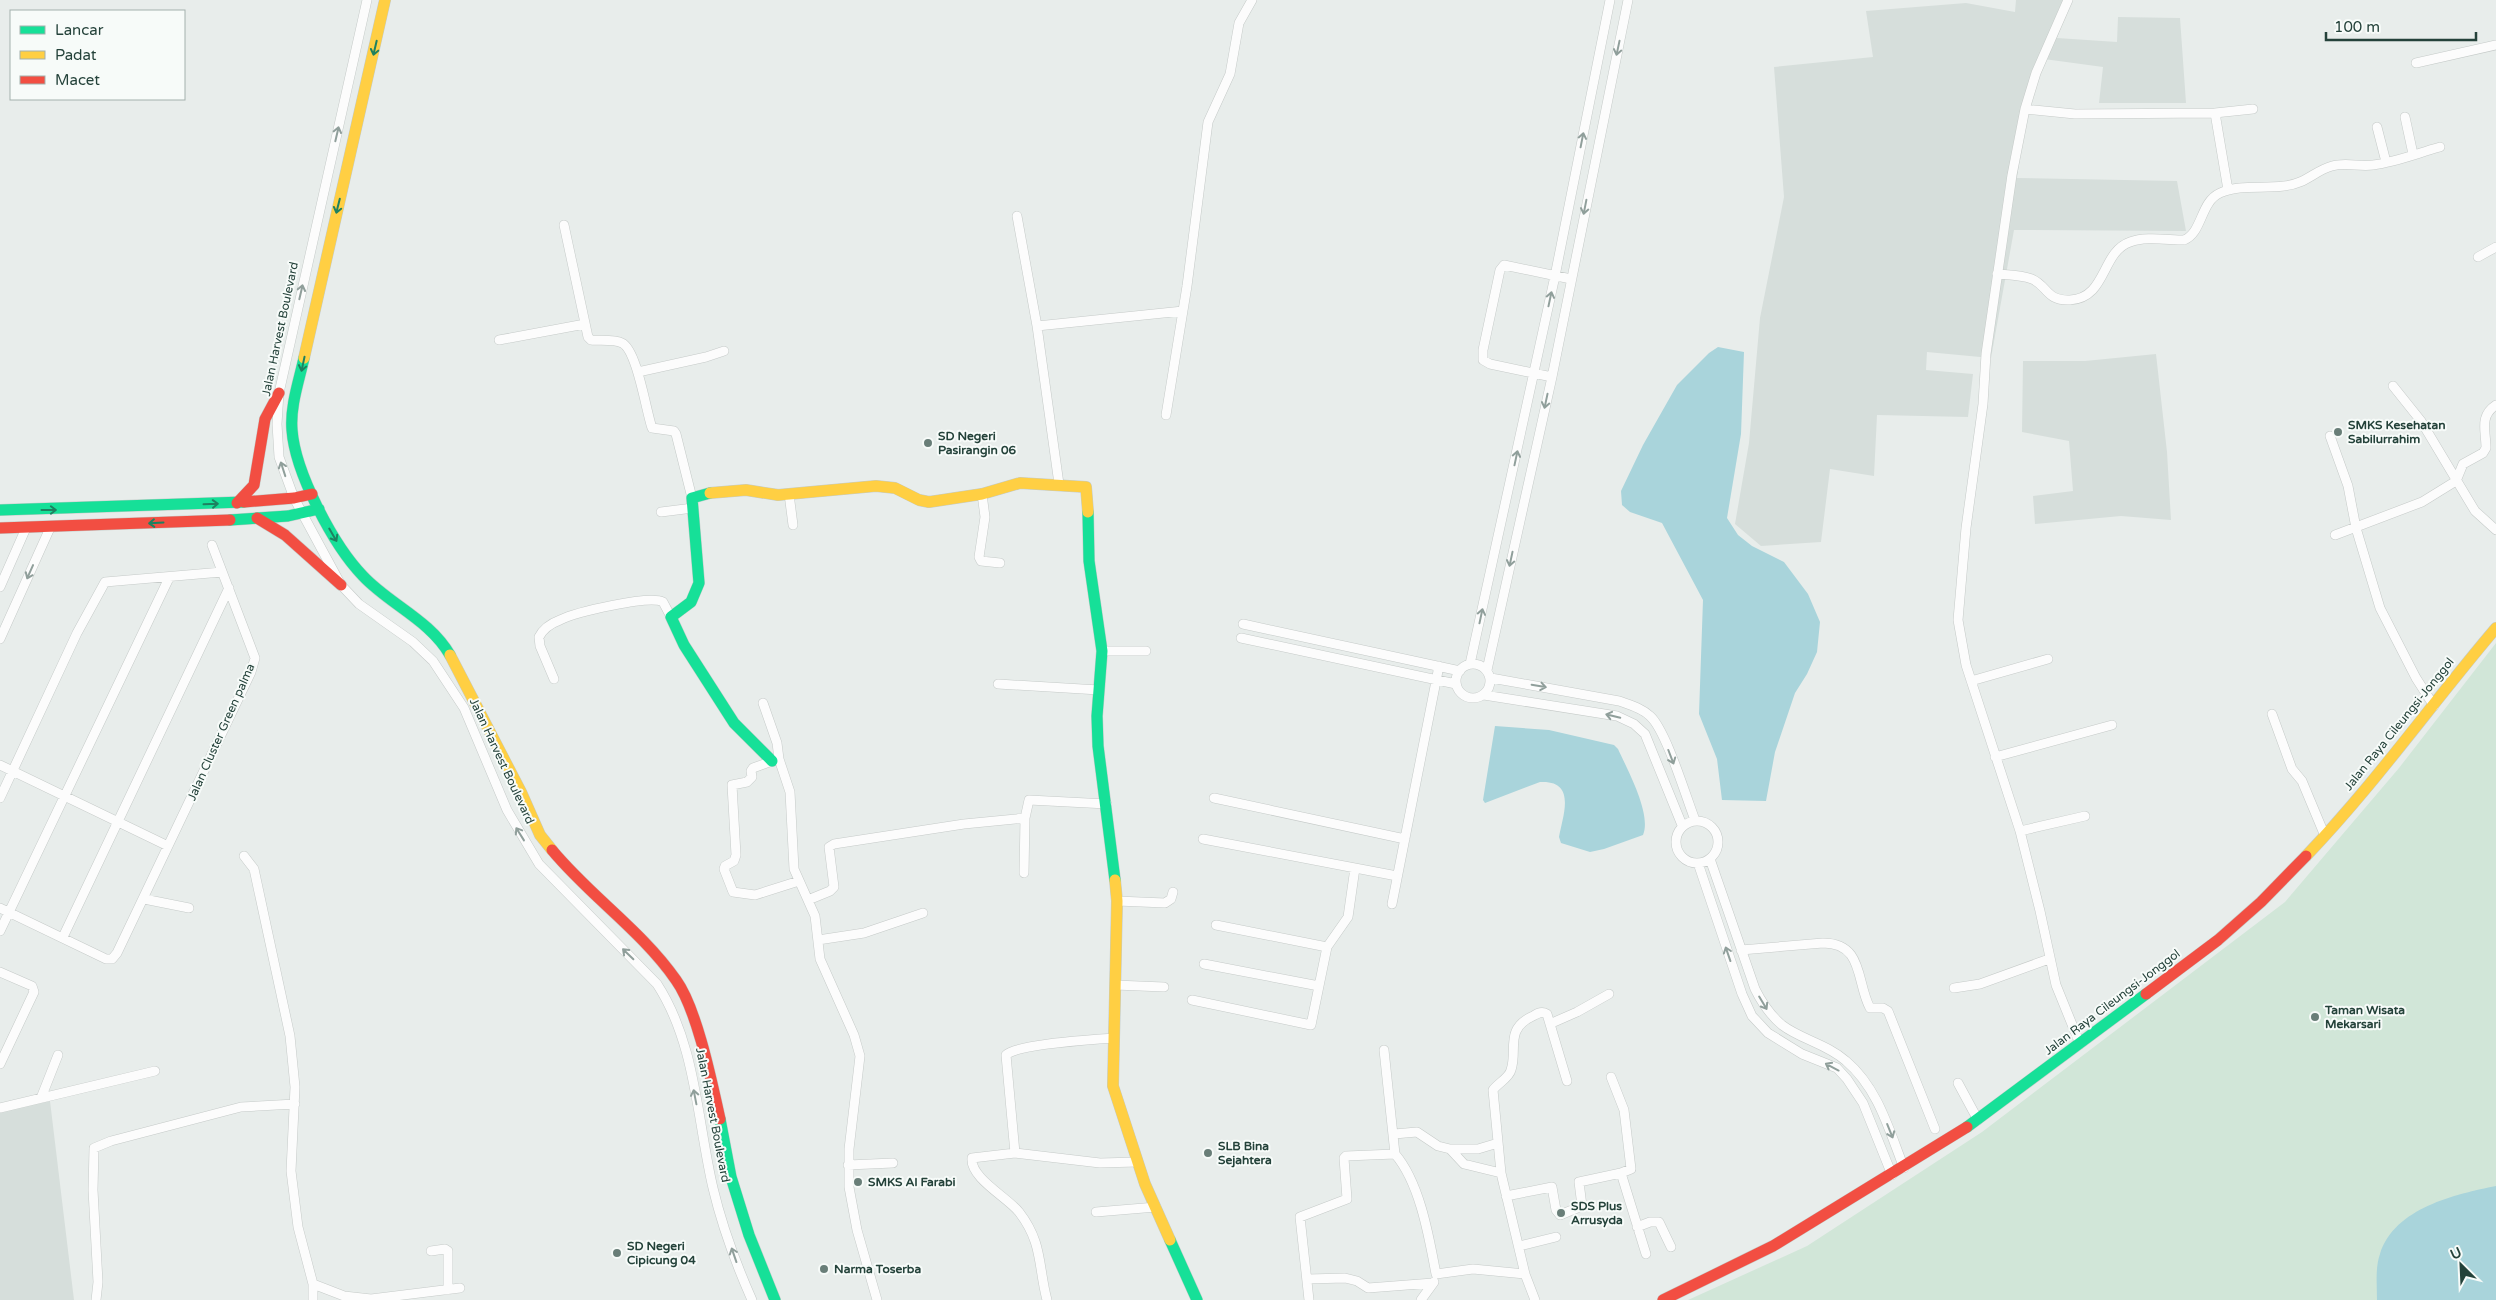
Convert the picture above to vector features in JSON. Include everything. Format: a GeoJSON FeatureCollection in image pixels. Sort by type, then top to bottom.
{"type":"FeatureCollection","features":[{"type":"Feature","properties":{"kind":"street","name":"Jalan Harvest Boulevard"},"geometry":{"type":"LineString","coordinates":[[367,0],[279,393],[277,424],[279,457],[294,498],[341,585],[358,604],[407,638],[433,661],[464,708],[507,810],[538,864],[657,984],[667,999],[682,1032],[713,1189],[741,1276],[752,1300]]}},
{"type":"Feature","properties":{"kind":"street","name":"Jalan Harvest Boulevard"},"geometry":{"type":"LineString","coordinates":[[385,0],[294,404],[292,428],[295,450],[312,494],[337,542],[363,576],[419,620],[448,652],[521,792],[540,835],[573,875],[654,954],[677,981],[690,1006],[694,1020],[717,1106],[731,1176],[749,1235],[775,1300]]}},
{"type":"Feature","properties":{"kind":"street"},"geometry":{"type":"LineString","coordinates":[[1166,415],[1183,311],[1208,122],[1230,74],[1239,23],[1252,0]]}},
{"type":"Feature","properties":{"kind":"street"},"geometry":{"type":"LineString","coordinates":[[1470,664],[1555,276],[1610,0]]}},
{"type":"Feature","properties":{"kind":"street"},"geometry":{"type":"LineString","coordinates":[[1628,0],[1552,376],[1489,674],[1490,688],[1484,695],[1476,699],[1467,698],[1459,693],[1456,684],[1456,675],[1460,671],[1470,664],[1479,665],[1489,674],[1619,701],[1638,708],[1651,716],[1661,730],[1695,820]]}},
{"type":"Feature","properties":{"kind":"street"},"geometry":{"type":"LineString","coordinates":[[2068,0],[2036,73],[2026,109],[2003,229],[1966,528],[1958,620],[1971,680],[2020,831],[2040,911],[2049,959],[2063,1006],[2080,1044]]}},
{"type":"Feature","properties":{"kind":"street"},"geometry":{"type":"LineString","coordinates":[[2416,63],[2496,45]]}},
{"type":"Feature","properties":{"kind":"street"},"geometry":{"type":"LineString","coordinates":[[2026,109],[2075,114],[2215,113],[2254,109]]}},
{"type":"Feature","properties":{"kind":"street"},"geometry":{"type":"LineString","coordinates":[[2215,113],[2228,190]]}},
{"type":"Feature","properties":{"kind":"street"},"geometry":{"type":"LineString","coordinates":[[2404,117],[2413,154]]}},
{"type":"Feature","properties":{"kind":"street"},"geometry":{"type":"LineString","coordinates":[[2377,128],[2386,162]]}},
{"type":"Feature","properties":{"kind":"street"},"geometry":{"type":"LineString","coordinates":[[1998,274],[2032,279],[2051,297],[2072,300],[2094,291],[2119,248],[2138,240],[2187,238],[2194,232],[2205,207],[2217,194],[2228,190],[2260,186],[2283,186],[2302,182],[2334,165],[2359,166],[2386,162],[2440,147]]}},
{"type":"Feature","properties":{"kind":"street"},"geometry":{"type":"LineString","coordinates":[[327,179],[344,182]]}},
{"type":"Feature","properties":{"kind":"street"},"geometry":{"type":"LineString","coordinates":[[1017,216],[1037,326],[1059,484]]}},
{"type":"Feature","properties":{"kind":"street"},"geometry":{"type":"LineString","coordinates":[[564,225],[584,324],[590,340],[625,344],[638,372],[652,428],[675,432],[692,503],[699,583],[690,602],[671,617]]}},
{"type":"Feature","properties":{"kind":"street"},"geometry":{"type":"LineString","coordinates":[[2478,257],[2496,247]]}},
{"type":"Feature","properties":{"kind":"street"},"geometry":{"type":"LineString","coordinates":[[1552,376],[1490,364],[1483,360],[1500,270],[1504,265],[1571,279]]}},
{"type":"Feature","properties":{"kind":"street"},"geometry":{"type":"LineString","coordinates":[[1037,326],[1183,311]]}},
{"type":"Feature","properties":{"kind":"street"},"geometry":{"type":"LineString","coordinates":[[500,340],[584,324]]}},
{"type":"Feature","properties":{"kind":"street"},"geometry":{"type":"LineString","coordinates":[[638,372],[706,357],[724,351]]}},
{"type":"Feature","properties":{"kind":"street"},"geometry":{"type":"LineString","coordinates":[[2393,386],[2421,421],[2475,511],[2496,530]]}},
{"type":"Feature","properties":{"kind":"street"},"geometry":{"type":"LineString","coordinates":[[237,503],[254,485],[264,419],[279,393]]}},
{"type":"Feature","properties":{"kind":"street"},"geometry":{"type":"LineString","coordinates":[[2335,535],[2410,508],[2456,482],[2463,464],[2486,448],[2484,420],[2486,413],[2496,405]]}},
{"type":"Feature","properties":{"kind":"street"},"geometry":{"type":"LineString","coordinates":[[2330,436],[2348,486],[2356,528],[2383,615],[2416,678],[2434,706]]}},
{"type":"Feature","properties":{"kind":"street"},"geometry":{"type":"LineString","coordinates":[[661,512],[692,503],[709,492],[738,489],[765,490],[778,494],[789,494],[890,487],[921,501],[929,502],[982,494],[1020,483],[1077,485],[1088,489],[1089,561],[1102,651],[1098,746],[1107,804],[1117,901],[1112,1038],[1114,1092],[1137,1162],[1198,1300]]}},
{"type":"Feature","properties":{"kind":"street"},"geometry":{"type":"LineString","coordinates":[[0,510],[237,503],[294,498],[312,494]]}},
{"type":"Feature","properties":{"kind":"street"},"geometry":{"type":"LineString","coordinates":[[789,494],[793,525]]}},
{"type":"Feature","properties":{"kind":"street"},"geometry":{"type":"LineString","coordinates":[[982,494],[985,517],[979,557],[981,561],[1000,563]]}},
{"type":"Feature","properties":{"kind":"street"},"geometry":{"type":"LineString","coordinates":[[0,528],[50,528],[257,518],[302,514],[319,509]]}},
{"type":"Feature","properties":{"kind":"street"},"geometry":{"type":"LineString","coordinates":[[257,518],[285,535],[341,585]]}},
{"type":"Feature","properties":{"kind":"street"},"geometry":{"type":"LineString","coordinates":[[0,587],[26,528]]}},
{"type":"Feature","properties":{"kind":"street"},"geometry":{"type":"LineString","coordinates":[[0,639],[50,528]]}},
{"type":"Feature","properties":{"kind":"street","name":"Jalan Cluster Green palma"},"geometry":{"type":"LineString","coordinates":[[0,908],[106,959],[112,959],[117,953],[251,672],[255,658],[212,545]]}},
{"type":"Feature","properties":{"kind":"street"},"geometry":{"type":"LineString","coordinates":[[0,798],[14,772],[77,634],[105,582],[222,572]]}},
{"type":"Feature","properties":{"kind":"street"},"geometry":{"type":"LineString","coordinates":[[0,931],[63,795],[169,578]]}},
{"type":"Feature","properties":{"kind":"street"},"geometry":{"type":"LineString","coordinates":[[63,937],[229,588]]}},
{"type":"Feature","properties":{"kind":"street"},"geometry":{"type":"LineString","coordinates":[[554,679],[540,646],[539,637],[544,629],[561,619],[598,609],[651,600],[663,602],[684,645],[734,723],[775,760],[790,792],[793,866],[815,916],[820,959],[854,1035],[860,1056],[848,1164],[857,1230],[877,1300]]}},
{"type":"Feature","properties":{"kind":"street"},"geometry":{"type":"LineString","coordinates":[[1243,624],[1460,671]]}},
{"type":"Feature","properties":{"kind":"street","name":"Jalan Raya Cileungsi-Jonggol"},"geometry":{"type":"LineString","coordinates":[[1663,1300],[1773,1246],[1904,1168],[1978,1120],[2218,940],[2262,902],[2325,836],[2434,706],[2459,671],[2496,628]]}},
{"type":"Feature","properties":{"kind":"street"},"geometry":{"type":"LineString","coordinates":[[1241,638],[1456,684]]}},
{"type":"Feature","properties":{"kind":"street"},"geometry":{"type":"LineString","coordinates":[[1102,651],[1146,651]]}},
{"type":"Feature","properties":{"kind":"street"},"geometry":{"type":"LineString","coordinates":[[1971,680],[2048,659]]}},
{"type":"Feature","properties":{"kind":"street"},"geometry":{"type":"LineString","coordinates":[[1392,904],[1439,666]]}},
{"type":"Feature","properties":{"kind":"street"},"geometry":{"type":"LineString","coordinates":[[998,684],[1099,690]]}},
{"type":"Feature","properties":{"kind":"street"},"geometry":{"type":"LineString","coordinates":[[1484,695],[1617,716],[1634,724],[1645,734],[1682,825],[1676,839],[1679,854],[1687,861],[1698,863],[1710,859],[1718,847],[1717,834],[1708,823],[1695,820],[1682,825]]}},
{"type":"Feature","properties":{"kind":"street"},"geometry":{"type":"LineString","coordinates":[[763,703],[777,743],[775,760]]}},
{"type":"Feature","properties":{"kind":"street"},"geometry":{"type":"LineString","coordinates":[[2272,714],[2292,769],[2302,781],[2325,836]]}},
{"type":"Feature","properties":{"kind":"street"},"geometry":{"type":"LineString","coordinates":[[1995,757],[2112,725]]}},
{"type":"Feature","properties":{"kind":"street"},"geometry":{"type":"LineString","coordinates":[[775,760],[753,768],[751,771],[752,777],[747,782],[732,785],[736,818],[736,855],[734,861],[725,866],[724,869],[733,892],[755,895],[799,880]]}},
{"type":"Feature","properties":{"kind":"street"},"geometry":{"type":"LineString","coordinates":[[0,765],[168,846]]}},
{"type":"Feature","properties":{"kind":"street"},"geometry":{"type":"LineString","coordinates":[[1024,873],[1025,818],[1027,804],[1032,798],[1107,804]]}},
{"type":"Feature","properties":{"kind":"street"},"geometry":{"type":"LineString","coordinates":[[1214,798],[1405,839]]}},
{"type":"Feature","properties":{"kind":"street"},"geometry":{"type":"LineString","coordinates":[[2020,831],[2084,816]]}},
{"type":"Feature","properties":{"kind":"street"},"geometry":{"type":"LineString","coordinates":[[808,900],[830,891],[834,887],[829,847],[834,844],[964,824],[1025,818]]}},
{"type":"Feature","properties":{"kind":"street"},"geometry":{"type":"LineString","coordinates":[[1203,839],[1397,876]]}},
{"type":"Feature","properties":{"kind":"street"},"geometry":{"type":"LineString","coordinates":[[244,856],[254,870],[285,1010],[293,1060],[295,1104],[291,1179],[298,1227],[313,1284],[313,1300]]}},
{"type":"Feature","properties":{"kind":"street"},"geometry":{"type":"LineString","coordinates":[[1710,859],[1741,950],[1764,1007],[1783,1026],[1816,1041],[1846,1060],[1872,1090],[1904,1168]]}},
{"type":"Feature","properties":{"kind":"street"},"geometry":{"type":"LineString","coordinates":[[1698,863],[1742,994],[1752,1016],[1768,1033],[1802,1054],[1837,1068],[1847,1079],[1863,1103],[1892,1175]]}},
{"type":"Feature","properties":{"kind":"street"},"geometry":{"type":"LineString","coordinates":[[1192,1000],[1311,1025],[1327,947],[1348,918],[1356,868]]}},
{"type":"Feature","properties":{"kind":"street"},"geometry":{"type":"LineString","coordinates":[[1117,901],[1165,903],[1171,899],[1173,892]]}},
{"type":"Feature","properties":{"kind":"street"},"geometry":{"type":"LineString","coordinates":[[144,899],[189,908]]}},
{"type":"Feature","properties":{"kind":"street"},"geometry":{"type":"LineString","coordinates":[[818,940],[864,933],[923,913]]}},
{"type":"Feature","properties":{"kind":"street"},"geometry":{"type":"LineString","coordinates":[[1216,925],[1327,947]]}},
{"type":"Feature","properties":{"kind":"street"},"geometry":{"type":"LineString","coordinates":[[1741,950],[1823,943],[1834,944],[1846,949],[1856,963],[1870,1008],[1883,1008],[1888,1011],[1934,1129]]}},
{"type":"Feature","properties":{"kind":"street"},"geometry":{"type":"LineString","coordinates":[[1954,988],[1980,984],[2049,959]]}},
{"type":"Feature","properties":{"kind":"street"},"geometry":{"type":"LineString","coordinates":[[1204,964],[1319,986]]}},
{"type":"Feature","properties":{"kind":"street"},"geometry":{"type":"LineString","coordinates":[[0,972],[32,986],[34,992],[0,1064]]}},
{"type":"Feature","properties":{"kind":"street"},"geometry":{"type":"LineString","coordinates":[[1115,985],[1164,987]]}},
{"type":"Feature","properties":{"kind":"street"},"geometry":{"type":"LineString","coordinates":[[1552,1023],[1578,1012],[1609,994]]}},
{"type":"Feature","properties":{"kind":"street"},"geometry":{"type":"LineString","coordinates":[[1535,1300],[1525,1274],[1501,1173],[1493,1090],[1511,1071],[1512,1048],[1518,1029],[1529,1018],[1544,1012],[1548,1014],[1567,1080]]}},
{"type":"Feature","properties":{"kind":"street"},"geometry":{"type":"LineString","coordinates":[[1015,1153],[1006,1055],[1010,1051],[1026,1048],[1112,1038]]}},
{"type":"Feature","properties":{"kind":"street"},"geometry":{"type":"LineString","coordinates":[[1384,1050],[1395,1154],[1405,1168],[1421,1203],[1436,1274],[1433,1283],[1421,1300]]}},
{"type":"Feature","properties":{"kind":"street"},"geometry":{"type":"LineString","coordinates":[[41,1098],[58,1055]]}},
{"type":"Feature","properties":{"kind":"street"},"geometry":{"type":"LineString","coordinates":[[0,1108],[155,1071]]}},
{"type":"Feature","properties":{"kind":"street"},"geometry":{"type":"LineString","coordinates":[[1506,1196],[1552,1187],[1556,1210],[1560,1215],[1582,1206],[1579,1182],[1630,1170],[1632,1167],[1627,1124],[1611,1077]]}},
{"type":"Feature","properties":{"kind":"street"},"geometry":{"type":"LineString","coordinates":[[1958,1083],[1978,1120]]}},
{"type":"Feature","properties":{"kind":"street"},"geometry":{"type":"LineString","coordinates":[[96,1300],[98,1282],[93,1190],[94,1148],[111,1141],[241,1107],[295,1104]]}},
{"type":"Feature","properties":{"kind":"street"},"geometry":{"type":"LineString","coordinates":[[1394,1134],[1417,1132],[1438,1146],[1450,1148],[1478,1149],[1498,1144]]}},
{"type":"Feature","properties":{"kind":"street"},"geometry":{"type":"LineString","coordinates":[[1450,1148],[1464,1164],[1501,1173]]}},
{"type":"Feature","properties":{"kind":"street"},"geometry":{"type":"LineString","coordinates":[[1047,1300],[1038,1245],[1030,1229],[1018,1211],[975,1171],[971,1161],[974,1157],[1015,1153],[1100,1163],[1137,1162]]}},
{"type":"Feature","properties":{"kind":"street"},"geometry":{"type":"LineString","coordinates":[[1309,1300],[1300,1217],[1347,1199],[1344,1158],[1346,1156],[1395,1154]]}},
{"type":"Feature","properties":{"kind":"street"},"geometry":{"type":"LineString","coordinates":[[848,1164],[893,1163]]}},
{"type":"Feature","properties":{"kind":"street"},"geometry":{"type":"LineString","coordinates":[[1621,1173],[1646,1254]]}},
{"type":"Feature","properties":{"kind":"street"},"geometry":{"type":"LineString","coordinates":[[1096,1212],[1156,1207]]}},
{"type":"Feature","properties":{"kind":"street"},"geometry":{"type":"LineString","coordinates":[[1637,1227],[1650,1222],[1659,1222],[1671,1247]]}},
{"type":"Feature","properties":{"kind":"street"},"geometry":{"type":"LineString","coordinates":[[1519,1246],[1556,1237]]}},
{"type":"Feature","properties":{"kind":"street"},"geometry":{"type":"LineString","coordinates":[[431,1251],[446,1249],[448,1251],[448,1290]]}},
{"type":"Feature","properties":{"kind":"street"},"geometry":{"type":"LineString","coordinates":[[1436,1274],[1473,1269],[1525,1274]]}},
{"type":"Feature","properties":{"kind":"street"},"geometry":{"type":"LineString","coordinates":[[1308,1279],[1345,1278],[1357,1281],[1368,1288],[1433,1283]]}},
{"type":"Feature","properties":{"kind":"street"},"geometry":{"type":"LineString","coordinates":[[313,1284],[337,1294],[361,1299],[388,1298],[460,1288]]}},
{"type":"Feature","properties":{"kind":"shaded area"},"geometry":{"type":"Polygon","coordinates":[[[2016,0],[2071,0],[2057,38],[2117,42],[2118,17],[2180,18],[2186,103],[2099,103],[2103,67],[2044,59],[2028,97],[2017,178],[2177,181],[2186,231],[2014,230],[1991,358],[1927,352],[1926,370],[1973,374],[1968,417],[1877,415],[1874,476],[1830,469],[1821,542],[1761,546],[1735,524],[1749,443],[1760,318],[1784,197],[1774,67],[1873,57],[1866,11],[1966,3],[2015,12],[2016,0]]]}},
{"type":"Feature","properties":{"kind":"shaded area"},"geometry":{"type":"Polygon","coordinates":[[[2156,354],[2167,452],[2171,520],[2121,516],[2035,524],[2033,496],[2073,491],[2069,441],[2022,432],[2023,361],[2085,361],[2156,354]]]}},
{"type":"Feature","properties":{"kind":"shaded area"},"geometry":{"type":"Polygon","coordinates":[[[50,1101],[74,1300],[0,1300],[0,1112],[50,1101]]]}},
{"type":"Feature","properties":{"kind":"green space","name":"Taman Wisata Mekarsari"},"geometry":{"type":"Polygon","coordinates":[[[2496,643],[2496,1300],[1688,1300],[1807,1246],[1982,1132],[2285,902],[2399,768],[2496,643]]]}},
{"type":"Feature","properties":{"kind":"water"},"geometry":{"type":"Polygon","coordinates":[[[1718,347],[1744,352],[1741,434],[1727,518],[1738,535],[1752,546],[1784,562],[1808,594],[1820,622],[1817,652],[1807,674],[1795,693],[1775,752],[1766,801],[1722,800],[1717,759],[1699,714],[1703,600],[1662,523],[1630,512],[1622,505],[1621,491],[1643,445],[1677,385],[1709,353],[1718,347]]]}},
{"type":"Feature","properties":{"kind":"water"},"geometry":{"type":"Polygon","coordinates":[[[1495,726],[1549,730],[1614,745],[1618,749],[1627,768],[1641,804],[1645,826],[1643,835],[1590,852],[1561,843],[1559,837],[1565,801],[1559,787],[1552,783],[1540,782],[1485,803],[1483,800],[1495,726]]]}},
{"type":"Feature","properties":{"kind":"water"},"geometry":{"type":"Polygon","coordinates":[[[2496,1186],[2496,1300],[2377,1300],[2378,1259],[2387,1238],[2398,1225],[2412,1214],[2445,1199],[2496,1186]]]}},
{"type":"Feature","properties":{"kind":"traffic: fast"},"geometry":{"type":"LineString","coordinates":[[304,358],[294,403],[292,430],[300,466],[317,507],[351,563],[373,586],[432,632],[450,655]]}},
{"type":"Feature","properties":{"kind":"traffic: fast"},"geometry":{"type":"LineString","coordinates":[[710,493],[692,498],[699,583],[691,602],[671,617],[684,645],[734,723],[772,761]]}},
{"type":"Feature","properties":{"kind":"traffic: fast"},"geometry":{"type":"LineString","coordinates":[[0,510],[244,502]]}},
{"type":"Feature","properties":{"kind":"traffic: fast"},"geometry":{"type":"LineString","coordinates":[[230,520],[288,516],[319,509]]}},
{"type":"Feature","properties":{"kind":"traffic: fast"},"geometry":{"type":"LineString","coordinates":[[1088,512],[1089,561],[1102,651],[1097,716],[1098,746],[1115,880]]}},
{"type":"Feature","properties":{"kind":"traffic: fast"},"geometry":{"type":"LineString","coordinates":[[1967,1127],[2146,994]]}},
{"type":"Feature","properties":{"kind":"traffic: fast"},"geometry":{"type":"LineString","coordinates":[[720,1119],[731,1177],[749,1235],[775,1300]]}},
{"type":"Feature","properties":{"kind":"traffic: fast"},"geometry":{"type":"LineString","coordinates":[[1170,1240],[1197,1300]]}},
{"type":"Feature","properties":{"kind":"traffic: slow"},"geometry":{"type":"LineString","coordinates":[[304,358],[385,0]]}},
{"type":"Feature","properties":{"kind":"traffic: slow"},"geometry":{"type":"LineString","coordinates":[[710,493],[746,490],[778,495],[876,486],[895,488],[919,500],[929,502],[982,494],[1020,483],[1086,487],[1088,512]]}},
{"type":"Feature","properties":{"kind":"traffic: slow"},"geometry":{"type":"LineString","coordinates":[[2306,856],[2356,801],[2496,628]]}},
{"type":"Feature","properties":{"kind":"traffic: slow"},"geometry":{"type":"LineString","coordinates":[[450,655],[521,792],[540,835],[552,850]]}},
{"type":"Feature","properties":{"kind":"traffic: slow"},"geometry":{"type":"LineString","coordinates":[[1115,880],[1117,901],[1113,1086],[1145,1184],[1170,1240]]}},
{"type":"Feature","properties":{"kind":"traffic: jam"},"geometry":{"type":"LineString","coordinates":[[237,503],[254,485],[265,419],[279,393]]}},
{"type":"Feature","properties":{"kind":"traffic: jam"},"geometry":{"type":"LineString","coordinates":[[244,502],[294,498],[312,494]]}},
{"type":"Feature","properties":{"kind":"traffic: jam"},"geometry":{"type":"LineString","coordinates":[[257,518],[285,535],[341,585]]}},
{"type":"Feature","properties":{"kind":"traffic: jam"},"geometry":{"type":"LineString","coordinates":[[0,528],[230,520]]}},
{"type":"Feature","properties":{"kind":"traffic: jam"},"geometry":{"type":"LineString","coordinates":[[552,850],[583,883],[648,945],[676,980],[684,993],[697,1027],[720,1119]]}},
{"type":"Feature","properties":{"kind":"traffic: jam"},"geometry":{"type":"LineString","coordinates":[[2146,994],[2218,940],[2261,902],[2306,856]]}},
{"type":"Feature","properties":{"kind":"traffic: jam"},"geometry":{"type":"LineString","coordinates":[[1663,1300],[1773,1246],[1967,1127]]}},
{"type":"Feature","properties":{"kind":"place","name":"SMKS Kesehatan Sabilurrahim"},"geometry":{"type":"Point","coordinates":[2338,432]}},
{"type":"Feature","properties":{"kind":"place","name":"SD Negeri Pasirangin 06"},"geometry":{"type":"Point","coordinates":[928,443]}},
{"type":"Feature","properties":{"kind":"place","name":"Taman Wisata Mekarsari"},"geometry":{"type":"Point","coordinates":[2315,1017]}},
{"type":"Feature","properties":{"kind":"place","name":"SLB Bina Sejahtera"},"geometry":{"type":"Point","coordinates":[1208,1153]}},
{"type":"Feature","properties":{"kind":"place","name":"SMKS Al Farabi"},"geometry":{"type":"Point","coordinates":[858,1182]}},
{"type":"Feature","properties":{"kind":"place","name":"SDS Plus Arrusyda"},"geometry":{"type":"Point","coordinates":[1561,1213]}},
{"type":"Feature","properties":{"kind":"place","name":"SD Negeri Cipicung 04"},"geometry":{"type":"Point","coordinates":[617,1253]}},
{"type":"Feature","properties":{"kind":"place","name":"Narma Toserba"},"geometry":{"type":"Point","coordinates":[824,1269]}}]}
